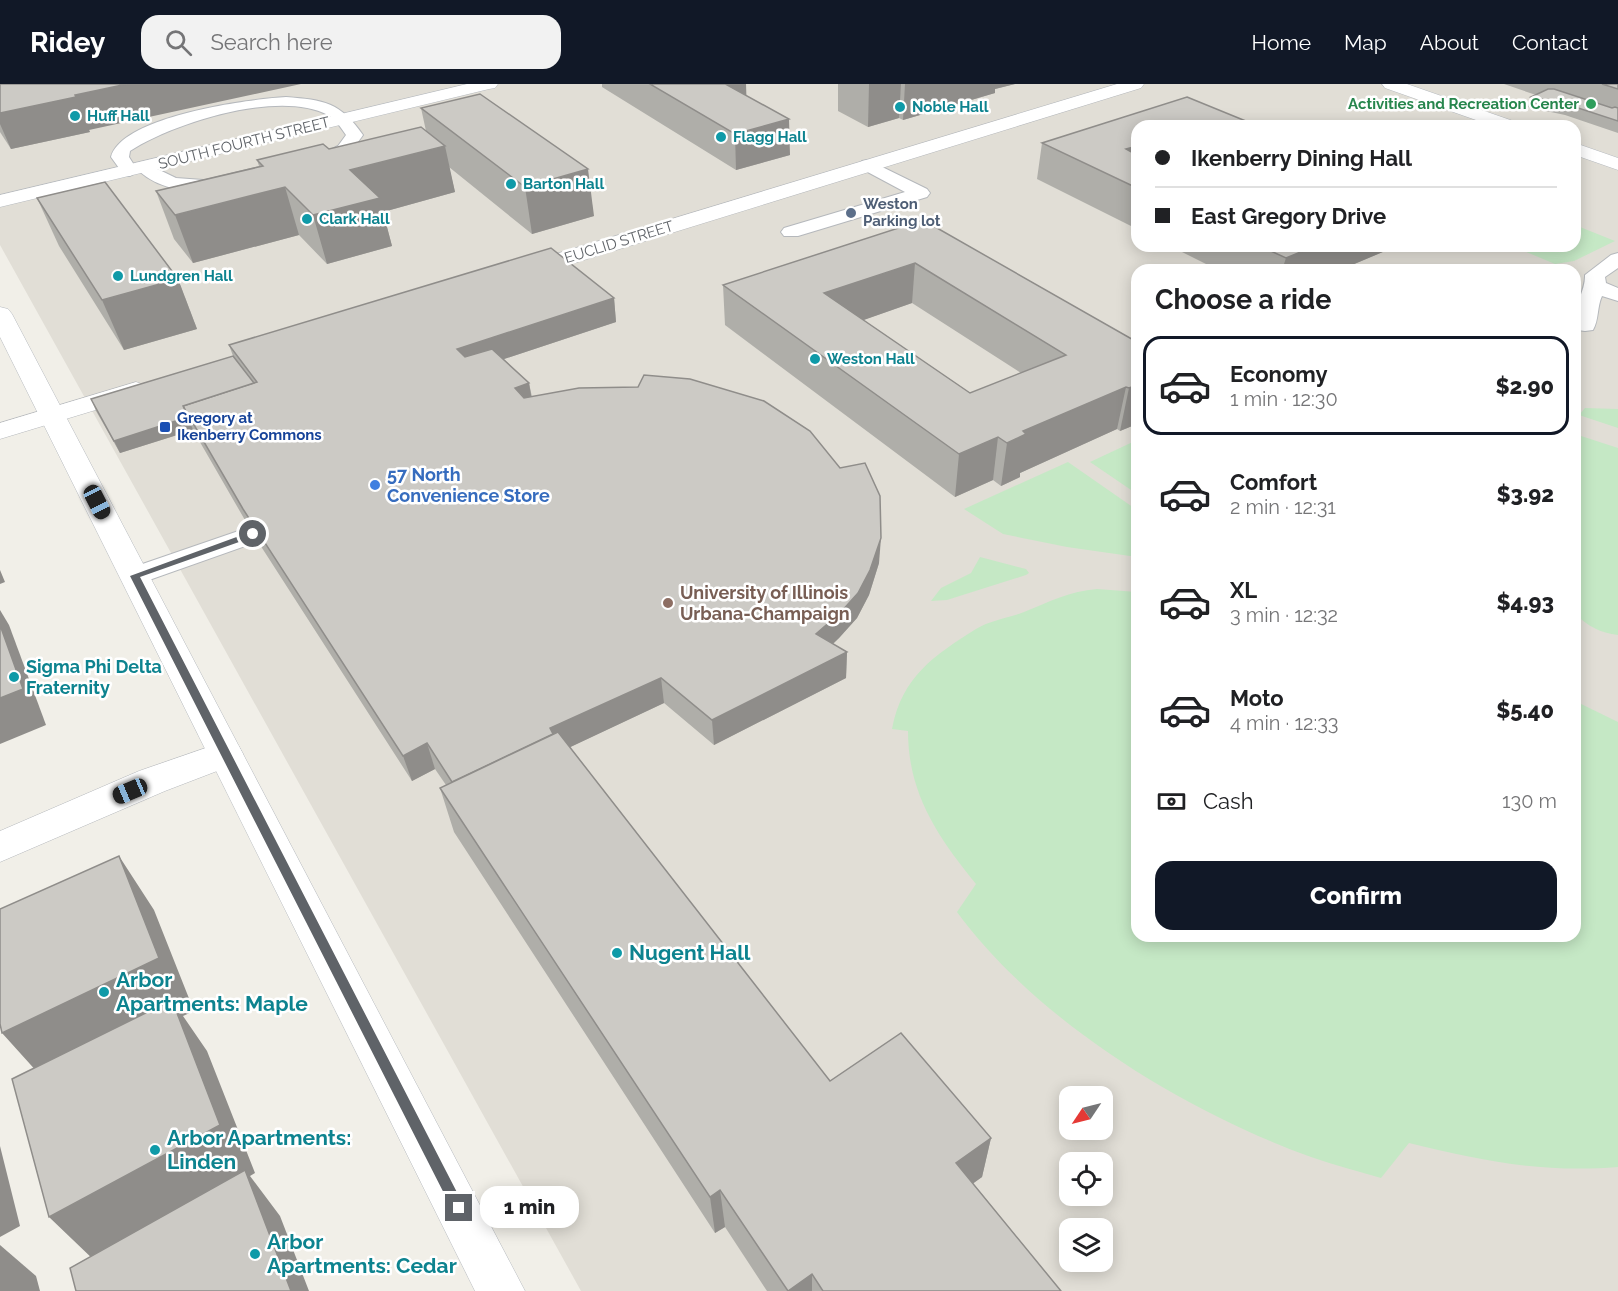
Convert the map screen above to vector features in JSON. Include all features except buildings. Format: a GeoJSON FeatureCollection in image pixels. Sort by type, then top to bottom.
{"type":"FeatureCollection","features":[{"type":"Feature","properties":{"kind":"street","name":"EUCLID STREET"},"geometry":{"type":"LineString","coordinates":[[503,277],[1135,84]]}},
{"type":"Feature","properties":{"kind":"street"},"geometry":{"type":"LineString","coordinates":[[1391,84],[1493,120]]}},
{"type":"Feature","properties":{"kind":"street","name":"SOUTH FOURTH STREET"},"geometry":{"type":"LineString","coordinates":[[0,201],[481,85]]}},
{"type":"Feature","properties":{"kind":"street"},"geometry":{"type":"LineString","coordinates":[[1581,151],[1618,164]]}},
{"type":"Feature","properties":{"kind":"street"},"geometry":{"type":"LineString","coordinates":[[0,314],[501,1291]]}},
{"type":"Feature","properties":{"kind":"street"},"geometry":{"type":"LineString","coordinates":[[0,431],[151,385]]}},
{"type":"Feature","properties":{"kind":"street"},"geometry":{"type":"LineString","coordinates":[[0,847],[152,781],[226,754]]}},
{"type":"Feature","properties":{"kind":"lane"},"geometry":{"type":"LineString","coordinates":[[244,184],[207,187],[164,181],[137,169],[120,157],[122,149],[146,133],[181,119],[247,105],[279,102],[315,105],[343,118],[355,135],[351,142],[331,158],[297,172]]}},
{"type":"Feature","properties":{"kind":"lane"},"geometry":{"type":"LineString","coordinates":[[791,232],[921,193],[868,165]]}},
{"type":"Feature","properties":{"kind":"lane"},"geometry":{"type":"LineString","coordinates":[[1585,325],[1588,303],[1596,286],[1595,275],[1618,260]]}},
{"type":"Feature","properties":{"kind":"lane"},"geometry":{"type":"LineString","coordinates":[[1596,286],[1618,295]]}},
{"type":"Feature","properties":{"kind":"lane"},"geometry":{"type":"LineString","coordinates":[[135,576],[253,534]]}},
{"type":"Feature","properties":{"kind":"shaded area","name":"University of Illinois Urbana-Champaign"},"geometry":{"type":"Polygon","coordinates":[[[0,84],[1618,84],[1618,1291],[581,1291],[0,245],[0,84]]]}},
{"type":"Feature","properties":{"kind":"green space"},"geometry":{"type":"Polygon","coordinates":[[[1581,227],[1615,241],[1574,261],[1555,264],[1526,252],[1581,252],[1581,227]]]}},
{"type":"Feature","properties":{"kind":"green space"},"geometry":{"type":"Polygon","coordinates":[[[1585,408],[1618,409],[1618,428],[1581,416],[1585,408]]]}},
{"type":"Feature","properties":{"kind":"green space"},"geometry":{"type":"Polygon","coordinates":[[[1581,436],[1618,448],[1618,635],[1606,633],[1581,619],[1581,436]]]}},
{"type":"Feature","properties":{"kind":"green space"},"geometry":{"type":"Polygon","coordinates":[[[1131,443],[1131,490],[1090,462],[1131,443]]]}},
{"type":"Feature","properties":{"kind":"green space"},"geometry":{"type":"Polygon","coordinates":[[[1068,462],[1131,506],[1131,556],[1067,547],[1003,534],[964,509],[1068,462]]]}},
{"type":"Feature","properties":{"kind":"green space"},"geometry":{"type":"Polygon","coordinates":[[[980,557],[1026,569],[1029,573],[947,600],[931,601],[941,588],[971,573],[980,557]]]}},
{"type":"Feature","properties":{"kind":"green space"},"geometry":{"type":"Polygon","coordinates":[[[1087,590],[1131,592],[1131,942],[1581,942],[1581,704],[1618,722],[1618,1167],[1538,1167],[1487,1160],[1409,1143],[1381,1178],[1311,1157],[1214,1115],[1117,1059],[1071,1026],[990,952],[957,912],[976,884],[938,832],[919,795],[909,754],[908,731],[892,729],[897,711],[912,681],[922,669],[947,648],[987,623],[1087,590]]]}},
{"type":"Feature","properties":{"kind":"place","name":"Activities and Recreation Center"},"geometry":{"type":"Point","coordinates":[1591,104]}},
{"type":"Feature","properties":{"kind":"place","name":"Noble Hall"},"geometry":{"type":"Point","coordinates":[900,107]}},
{"type":"Feature","properties":{"kind":"place","name":"Huff Hall"},"geometry":{"type":"Point","coordinates":[75,116]}},
{"type":"Feature","properties":{"kind":"place","name":"Flagg Hall"},"geometry":{"type":"Point","coordinates":[721,137]}},
{"type":"Feature","properties":{"kind":"place","name":"Barton Hall"},"geometry":{"type":"Point","coordinates":[511,184]}},
{"type":"Feature","properties":{"kind":"place","name":"Weston Parking lot"},"geometry":{"type":"Point","coordinates":[851,213]}},
{"type":"Feature","properties":{"kind":"place","name":"Clark Hall"},"geometry":{"type":"Point","coordinates":[307,219]}},
{"type":"Feature","properties":{"kind":"place","name":"Lundgren Hall"},"geometry":{"type":"Point","coordinates":[118,276]}},
{"type":"Feature","properties":{"kind":"place","name":"Weston Hall"},"geometry":{"type":"Point","coordinates":[815,359]}},
{"type":"Feature","properties":{"kind":"place","name":"Gregory at Ikenberry Commons"},"geometry":{"type":"Point","coordinates":[165,427]}},
{"type":"Feature","properties":{"kind":"place","name":"57 North Convenience Store"},"geometry":{"type":"Point","coordinates":[375,485]}},
{"type":"Feature","properties":{"kind":"place","name":"University of Illinois Urbana-Champaign"},"geometry":{"type":"Point","coordinates":[668,603]}},
{"type":"Feature","properties":{"kind":"place","name":"Sigma Phi Delta Fraternity"},"geometry":{"type":"Point","coordinates":[14,677]}},
{"type":"Feature","properties":{"kind":"place","name":"Nugent Hall"},"geometry":{"type":"Point","coordinates":[617,953]}},
{"type":"Feature","properties":{"kind":"place","name":"Arbor Apartments: Maple"},"geometry":{"type":"Point","coordinates":[104,992]}},
{"type":"Feature","properties":{"kind":"place","name":"Arbor Apartments: Linden"},"geometry":{"type":"Point","coordinates":[155,1150]}},
{"type":"Feature","properties":{"kind":"place","name":"Arbor Apartments: Cedar"},"geometry":{"type":"Point","coordinates":[255,1254]}},
{"type":"Feature","properties":{"kind":"route"},"geometry":{"type":"LineString","coordinates":[[253,534],[135,576],[459,1208]]}}]}
